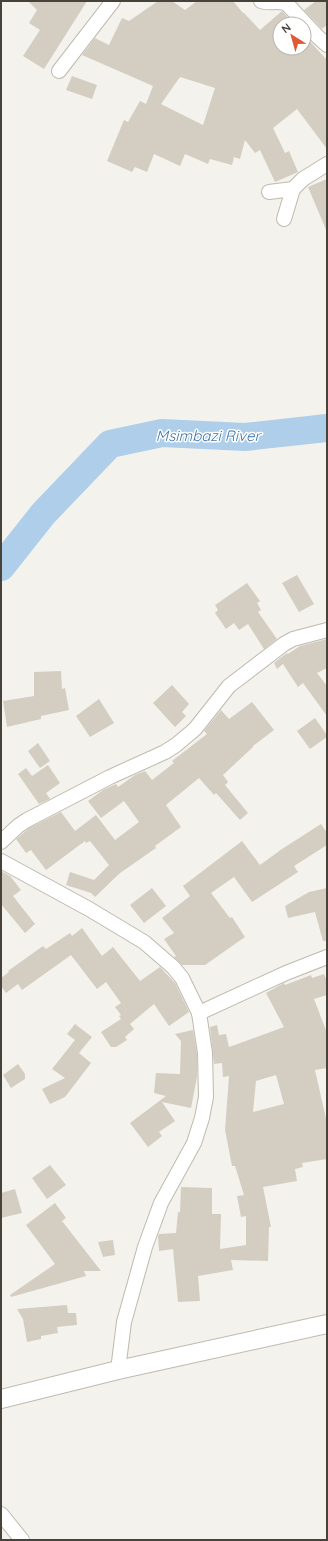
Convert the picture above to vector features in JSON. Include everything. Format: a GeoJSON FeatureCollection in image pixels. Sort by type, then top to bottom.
{"type":"FeatureCollection","features":[{"type":"Feature","properties":{"kind":"street"},"geometry":{"type":"LineString","coordinates":[[59,71],[113,1]]}},
{"type":"Feature","properties":{"kind":"street"},"geometry":{"type":"LineString","coordinates":[[261,1],[266,3],[281,1],[287,4],[327,45]]}},
{"type":"Feature","properties":{"kind":"street"},"geometry":{"type":"LineString","coordinates":[[284,219],[294,189],[303,179],[327,164]]}},
{"type":"Feature","properties":{"kind":"street"},"geometry":{"type":"LineString","coordinates":[[269,192],[294,189]]}},
{"type":"Feature","properties":{"kind":"street"},"geometry":{"type":"LineString","coordinates":[[1,842],[18,826],[27,820],[110,777],[165,752],[195,729],[230,686],[284,644],[293,639],[327,630]]}},
{"type":"Feature","properties":{"kind":"street"},"geometry":{"type":"LineString","coordinates":[[1,861],[89,909],[144,942],[173,967],[182,978],[199,1013],[205,1053],[206,1097],[202,1118],[194,1143],[161,1203],[145,1247],[124,1322],[118,1370]]}},
{"type":"Feature","properties":{"kind":"street"},"geometry":{"type":"LineString","coordinates":[[199,1013],[286,973],[327,957]]}},
{"type":"Feature","properties":{"kind":"street"},"geometry":{"type":"LineString","coordinates":[[1,1400],[118,1370],[327,1324]]}},
{"type":"Feature","properties":{"kind":"street"},"geometry":{"type":"LineString","coordinates":[[1,1514],[22,1540]]}},
{"type":"Feature","properties":{"kind":"building"},"geometry":{"type":"Polygon","coordinates":[[[28,1],[87,1],[44,69],[23,56],[40,30],[29,23],[37,10],[28,1]]]}},
{"type":"Feature","properties":{"kind":"building"},"geometry":{"type":"Polygon","coordinates":[[[158,1],[172,1],[185,10],[197,1],[233,1],[260,30],[272,20],[272,56],[312,56],[312,44],[327,60],[327,149],[297,109],[273,128],[285,153],[289,151],[298,172],[275,182],[260,150],[255,153],[245,140],[240,159],[234,157],[232,165],[210,159],[208,164],[185,154],[180,166],[154,154],[147,172],[135,167],[132,172],[107,161],[124,120],[128,122],[140,101],[146,104],[153,86],[82,55],[95,38],[109,45],[122,18],[129,21],[158,1]],[[180,77],[161,104],[203,125],[215,88],[180,77]]]}},
{"type":"Feature","properties":{"kind":"building"},"geometry":{"type":"Polygon","coordinates":[[[316,1],[327,1],[327,25],[322,29],[312,18],[312,16],[310,16],[304,10],[316,1]]]}},
{"type":"Feature","properties":{"kind":"building"},"geometry":{"type":"Polygon","coordinates":[[[282,11],[287,16],[276,16],[282,11]]]}},
{"type":"Feature","properties":{"kind":"building"},"geometry":{"type":"Polygon","coordinates":[[[72,76],[97,85],[92,99],[66,90],[72,76]]]}},
{"type":"Feature","properties":{"kind":"building"},"geometry":{"type":"Polygon","coordinates":[[[327,179],[327,232],[308,187],[327,179]]]}},
{"type":"Feature","properties":{"kind":"building"},"geometry":{"type":"Polygon","coordinates":[[[297,575],[314,604],[299,612],[282,583],[297,575]]]}},
{"type":"Feature","properties":{"kind":"building"},"geometry":{"type":"Polygon","coordinates":[[[247,583],[260,601],[257,603],[261,610],[258,612],[277,639],[264,649],[248,624],[239,630],[234,623],[226,629],[215,613],[218,610],[215,605],[247,583]]]}},
{"type":"Feature","properties":{"kind":"building"},"geometry":{"type":"Polygon","coordinates":[[[327,639],[327,668],[317,673],[327,686],[327,716],[303,683],[298,687],[283,664],[277,669],[274,663],[287,653],[288,654],[300,646],[327,639]]]}},
{"type":"Feature","properties":{"kind":"building"},"geometry":{"type":"Polygon","coordinates":[[[61,671],[62,689],[65,688],[69,710],[41,716],[41,719],[7,727],[3,701],[34,696],[34,672],[61,671]]]}},
{"type":"Feature","properties":{"kind":"building"},"geometry":{"type":"Polygon","coordinates":[[[172,685],[189,704],[182,712],[186,716],[175,727],[153,703],[172,685]]]}},
{"type":"Feature","properties":{"kind":"building"},"geometry":{"type":"Polygon","coordinates":[[[99,699],[114,723],[90,737],[76,716],[99,699]]]}},
{"type":"Feature","properties":{"kind":"building"},"geometry":{"type":"Polygon","coordinates":[[[252,702],[274,730],[253,746],[223,775],[228,782],[225,785],[248,813],[240,820],[216,793],[214,795],[199,778],[166,805],[181,827],[155,846],[156,848],[120,873],[95,897],[91,893],[66,885],[70,872],[94,880],[109,865],[90,841],[86,843],[85,841],[46,870],[31,850],[26,853],[16,839],[31,827],[61,812],[75,831],[96,815],[115,840],[139,822],[124,801],[101,818],[88,801],[103,790],[116,784],[118,787],[135,775],[145,771],[152,780],[174,763],[172,761],[207,734],[204,731],[221,710],[229,719],[252,702]]]}},
{"type":"Feature","properties":{"kind":"building"},"geometry":{"type":"Polygon","coordinates":[[[315,718],[327,737],[310,749],[297,731],[315,718]]]}},
{"type":"Feature","properties":{"kind":"building"},"geometry":{"type":"Polygon","coordinates":[[[38,743],[50,761],[40,768],[28,751],[38,743]]]}},
{"type":"Feature","properties":{"kind":"building"},"geometry":{"type":"Polygon","coordinates":[[[48,765],[60,783],[46,793],[50,799],[39,804],[18,774],[26,768],[32,776],[48,765]]]}},
{"type":"Feature","properties":{"kind":"building"},"geometry":{"type":"Polygon","coordinates":[[[321,824],[327,833],[327,845],[294,866],[298,872],[252,902],[234,877],[211,893],[230,918],[232,917],[245,937],[205,965],[182,965],[174,957],[176,956],[164,939],[174,933],[162,918],[190,896],[183,886],[242,841],[260,865],[321,824]]]}},
{"type":"Feature","properties":{"kind":"building"},"geometry":{"type":"Polygon","coordinates":[[[1,871],[10,876],[21,890],[13,896],[35,924],[25,933],[1,904],[1,871]]]}},
{"type":"Feature","properties":{"kind":"building"},"geometry":{"type":"Polygon","coordinates":[[[152,888],[166,906],[144,923],[130,905],[152,888]]]}},
{"type":"Feature","properties":{"kind":"building"},"geometry":{"type":"Polygon","coordinates":[[[327,888],[327,941],[323,941],[315,912],[288,918],[285,906],[309,892],[327,888]]]}},
{"type":"Feature","properties":{"kind":"building"},"geometry":{"type":"Polygon","coordinates":[[[82,928],[102,956],[113,947],[140,981],[160,967],[175,983],[189,1012],[169,1026],[154,1004],[130,1024],[134,1029],[125,1037],[127,1040],[116,1047],[111,1047],[101,1032],[121,1019],[119,1016],[121,1015],[115,1007],[121,1003],[106,982],[97,989],[71,955],[22,990],[18,984],[6,993],[1,986],[1,978],[9,972],[8,971],[43,946],[46,949],[70,933],[72,936],[82,928]]]}},
{"type":"Feature","properties":{"kind":"building"},"geometry":{"type":"Polygon","coordinates":[[[324,974],[327,981],[327,995],[314,999],[327,1033],[327,1068],[315,1070],[327,1123],[327,1159],[302,1163],[303,1167],[295,1169],[297,1181],[263,1187],[271,1227],[269,1227],[268,1261],[231,1260],[233,1270],[198,1276],[200,1301],[178,1302],[173,1249],[159,1251],[158,1236],[159,1234],[176,1233],[178,1212],[180,1212],[181,1187],[212,1188],[212,1214],[221,1214],[220,1249],[246,1245],[246,1216],[241,1217],[237,1196],[244,1195],[235,1166],[232,1166],[225,1130],[229,1076],[223,1077],[222,1063],[214,1064],[210,1027],[217,1025],[219,1035],[226,1034],[229,1047],[284,1027],[266,993],[284,983],[285,985],[311,975],[312,978],[324,974]],[[276,1075],[256,1081],[253,1112],[284,1104],[276,1075]]]}},
{"type":"Feature","properties":{"kind":"building"},"geometry":{"type":"Polygon","coordinates":[[[75,1024],[92,1037],[79,1053],[91,1063],[65,1097],[50,1104],[42,1089],[65,1078],[52,1069],[75,1040],[67,1034],[75,1024]]]}},
{"type":"Feature","properties":{"kind":"building"},"geometry":{"type":"Polygon","coordinates":[[[193,1030],[197,1054],[197,1077],[191,1108],[162,1102],[175,1121],[159,1132],[162,1136],[148,1147],[130,1123],[166,1096],[154,1093],[156,1073],[180,1074],[181,1041],[175,1034],[193,1030]]]}},
{"type":"Feature","properties":{"kind":"building"},"geometry":{"type":"Polygon","coordinates":[[[18,1064],[25,1074],[25,1079],[11,1088],[3,1075],[18,1064]]]}},
{"type":"Feature","properties":{"kind":"building"},"geometry":{"type":"Polygon","coordinates":[[[50,1165],[66,1185],[47,1199],[32,1178],[50,1165]]]}},
{"type":"Feature","properties":{"kind":"building"},"geometry":{"type":"Polygon","coordinates":[[[15,1189],[22,1213],[1,1218],[1,1193],[15,1189]]]}},
{"type":"Feature","properties":{"kind":"building"},"geometry":{"type":"Polygon","coordinates":[[[55,1203],[66,1218],[62,1221],[101,1271],[84,1271],[86,1276],[11,1297],[10,1295],[55,1264],[26,1225],[55,1203]]]}},
{"type":"Feature","properties":{"kind":"building"},"geometry":{"type":"Polygon","coordinates":[[[113,1240],[115,1255],[103,1257],[98,1242],[113,1240]]]}},
{"type":"Feature","properties":{"kind":"building"},"geometry":{"type":"Polygon","coordinates":[[[67,1305],[68,1313],[76,1313],[77,1325],[57,1327],[58,1333],[41,1336],[41,1339],[27,1342],[23,1319],[17,1309],[67,1305]]]}},
{"type":"Feature","properties":{"kind":"waterway","name":"Msimbazi River"},"geometry":{"type":"LineString","coordinates":[[1,567],[43,514],[110,444],[162,433],[245,437],[327,428]]}}]}
